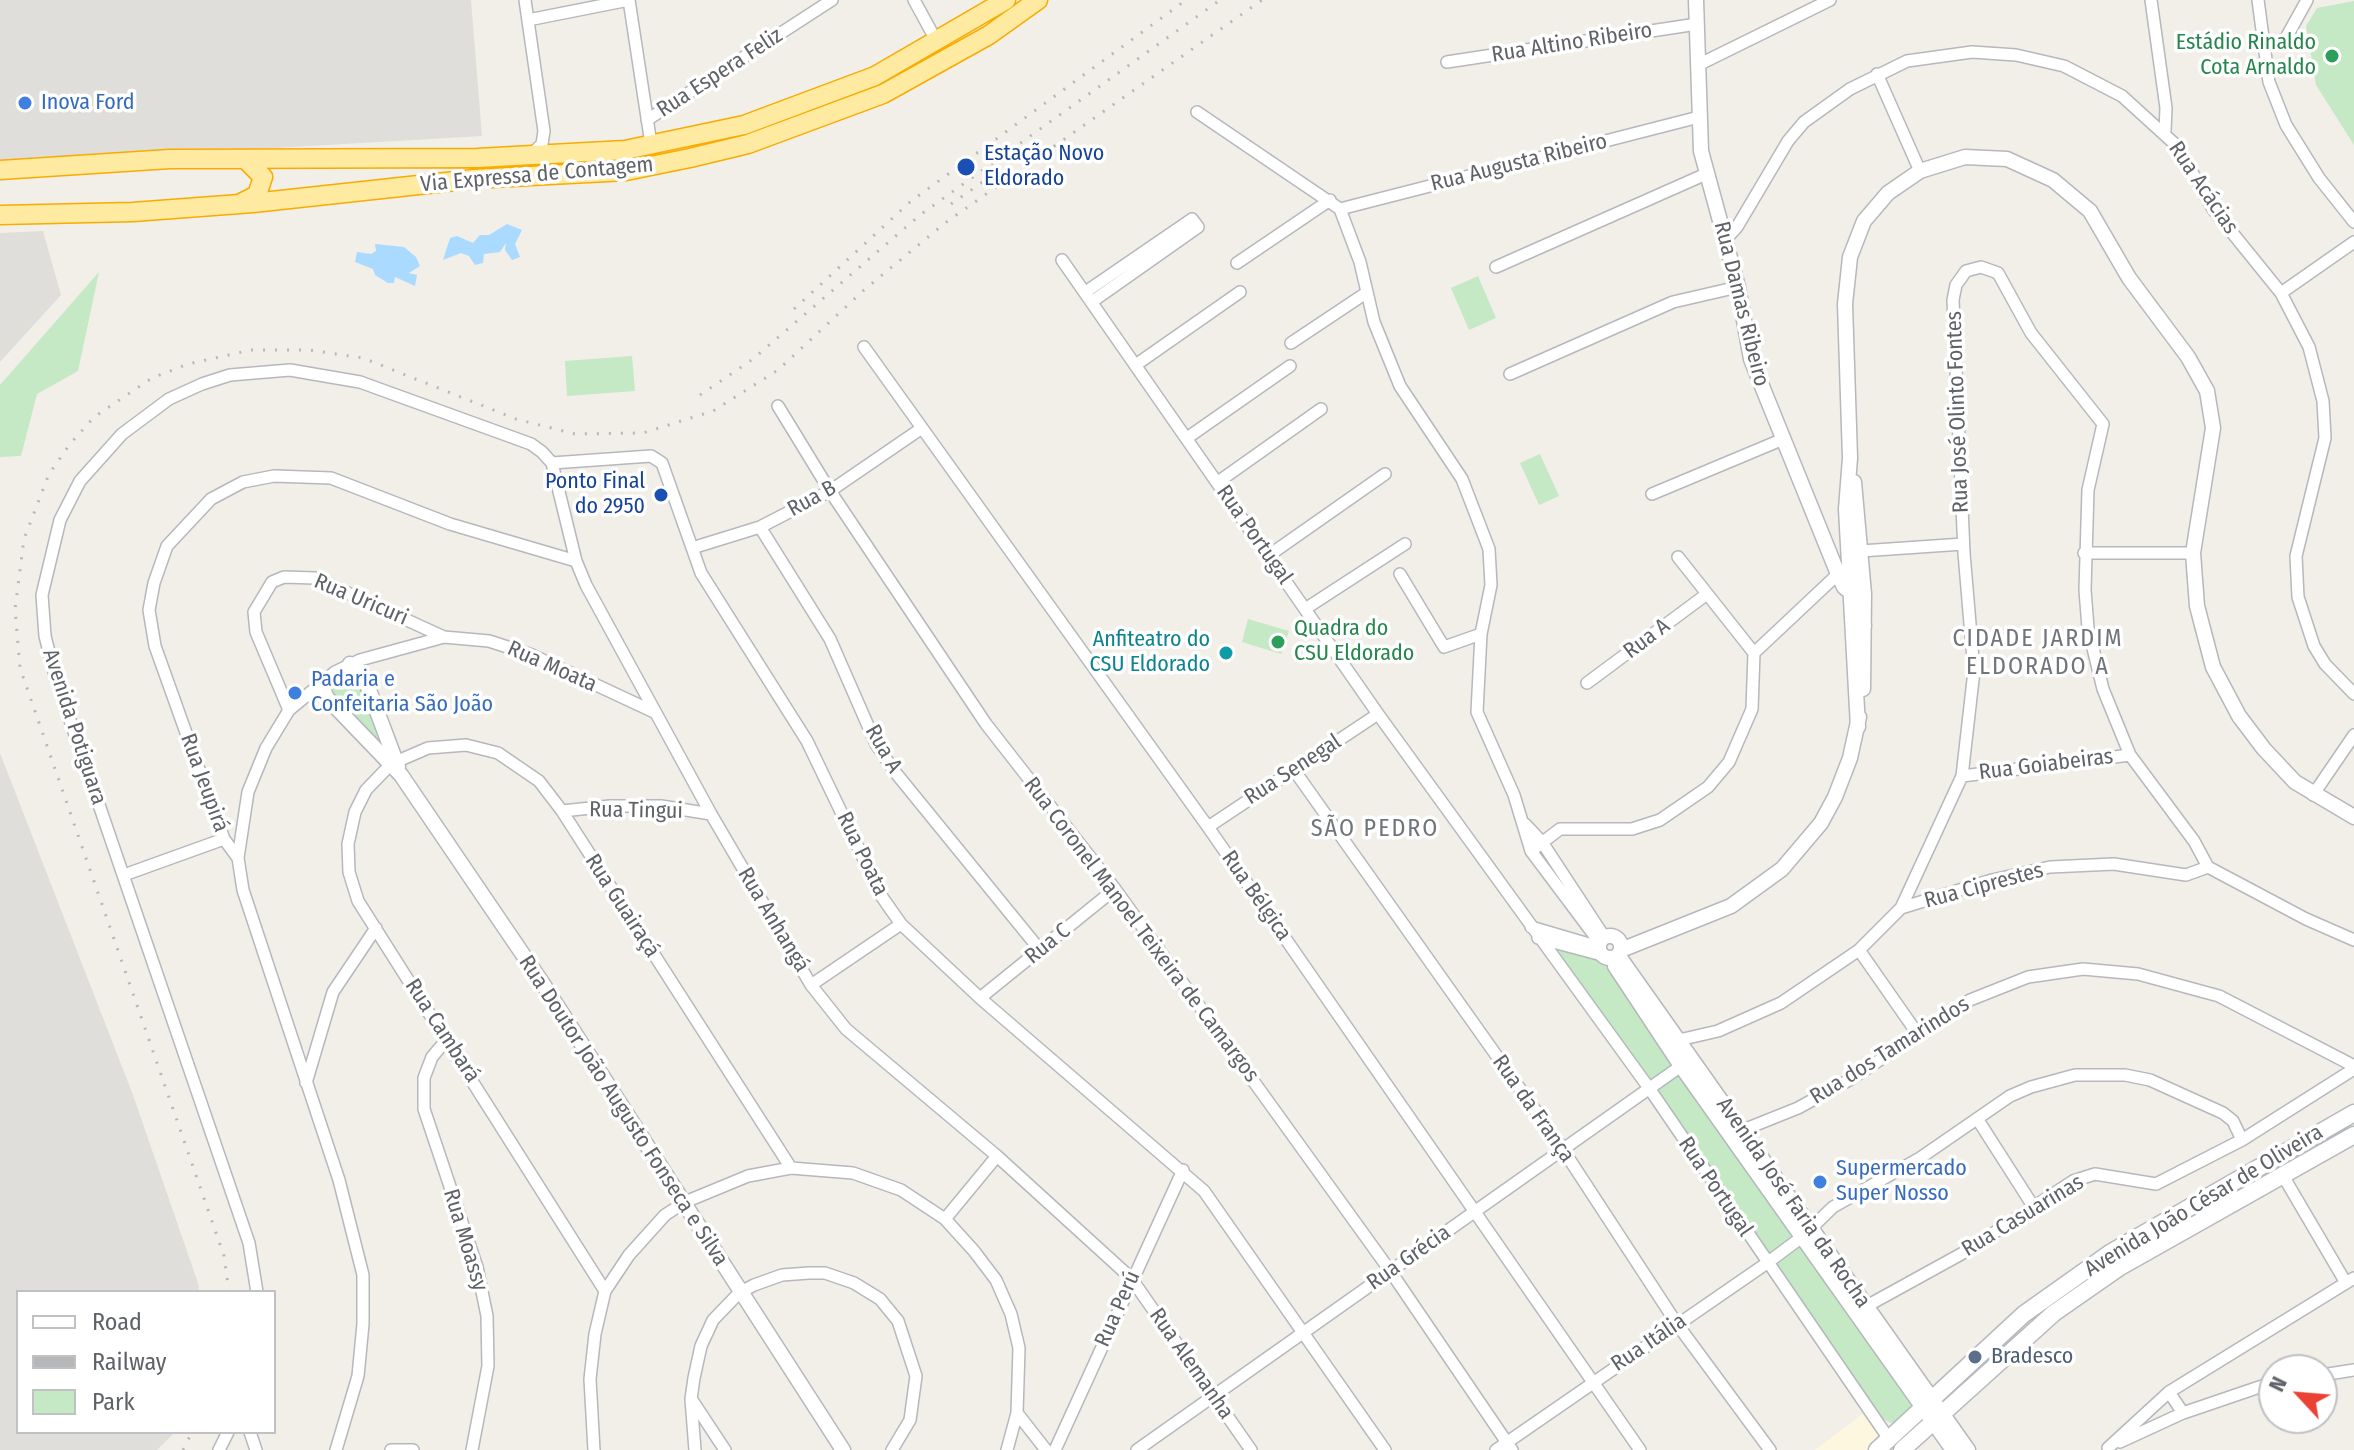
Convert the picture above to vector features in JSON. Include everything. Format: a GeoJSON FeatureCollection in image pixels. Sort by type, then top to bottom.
{"type":"FeatureCollection","features":[{"type":"Feature","properties":{"kind":"highway","name":"Via Expressa de Contagem"},"geometry":{"type":"LineString","coordinates":[[0,170],[170,159],[530,155],[651,144],[744,125],[875,76],[1006,0]]}},
{"type":"Feature","properties":{"kind":"highway","name":"Via Expressa de Contagem"},"geometry":{"type":"LineString","coordinates":[[0,215],[133,212],[474,179],[626,171],[748,144],[883,94],[989,35],[1038,0]]}},
{"type":"Feature","properties":{"kind":"highway"},"geometry":{"type":"LineString","coordinates":[[239,204],[257,195],[262,187],[259,169],[246,160]]}},
{"type":"Feature","properties":{"kind":"main road","name":"Avenida João César de Oliveira"},"geometry":{"type":"LineString","coordinates":[[1883,1444],[2024,1314],[2110,1253],[2354,1113]]}},
{"type":"Feature","properties":{"kind":"main road","name":"Avenida João César de Oliveira"},"geometry":{"type":"LineString","coordinates":[[1902,1450],[2054,1313],[2109,1275],[2354,1135]]}},
{"type":"Feature","properties":{"kind":"street"},"geometry":{"type":"LineString","coordinates":[[525,0],[544,131],[542,144],[530,155]]}},
{"type":"Feature","properties":{"kind":"street"},"geometry":{"type":"LineString","coordinates":[[528,20],[629,0],[651,144]]}},
{"type":"Feature","properties":{"kind":"street","name":"Rua Espera Feliz"},"geometry":{"type":"LineString","coordinates":[[647,120],[832,0]]}},
{"type":"Feature","properties":{"kind":"street"},"geometry":{"type":"LineString","coordinates":[[914,0],[937,42]]}},
{"type":"Feature","properties":{"kind":"street","name":"Rua Damas Ribeiro"},"geometry":{"type":"LineString","coordinates":[[1696,0],[1699,117],[1706,174],[1738,287],[1754,370],[1838,574],[1850,592]]}},
{"type":"Feature","properties":{"kind":"street"},"geometry":{"type":"LineString","coordinates":[[1698,65],[1830,0]]}},
{"type":"Feature","properties":{"kind":"street"},"geometry":{"type":"LineString","coordinates":[[2151,0],[2166,108],[2165,131]]}},
{"type":"Feature","properties":{"kind":"street"},"geometry":{"type":"LineString","coordinates":[[2258,0],[2269,82],[2286,125],[2319,178],[2354,222]]}},
{"type":"Feature","properties":{"kind":"street"},"geometry":{"type":"LineString","coordinates":[[2264,48],[2286,38],[2307,0]]}},
{"type":"Feature","properties":{"kind":"street","name":"Rua Altino Ribeiro"},"geometry":{"type":"LineString","coordinates":[[1447,62],[1697,24]]}},
{"type":"Feature","properties":{"kind":"street","name":"Rua Acácias"},"geometry":{"type":"LineString","coordinates":[[1726,239],[1737,227],[1788,141],[1804,122],[1820,107],[1877,74],[1907,61],[1972,52],[2042,60],[2093,79],[2122,96],[2165,131],[2191,168],[2213,209],[2281,293],[2309,347],[2323,401],[2325,438],[2296,556],[2298,597],[2305,626],[2325,664],[2354,694]]}},
{"type":"Feature","properties":{"kind":"street"},"geometry":{"type":"LineString","coordinates":[[1877,74],[1920,171]]}},
{"type":"Feature","properties":{"kind":"street"},"geometry":{"type":"LineString","coordinates":[[1197,112],[1335,204],[1360,262],[1366,293],[1400,386],[1462,479],[1489,549],[1491,585],[1481,634],[1477,712],[1524,823],[1531,851],[1609,948]]}},
{"type":"Feature","properties":{"kind":"street","name":"Rua Augusta Ribeiro"},"geometry":{"type":"LineString","coordinates":[[1237,263],[1335,204],[1699,117]]}},
{"type":"Feature","properties":{"kind":"street"},"geometry":{"type":"LineString","coordinates":[[544,131],[557,145],[573,153]]}},
{"type":"Feature","properties":{"kind":"street"},"geometry":{"type":"LineString","coordinates":[[1538,938],[1609,948],[1731,906],[1787,864],[1821,823],[1850,758],[1858,727],[1865,667],[1861,551],[1850,458],[1845,304],[1850,257],[1864,221],[1888,193],[1920,171],[1965,157],[2007,159],[2053,180],[2090,211],[2129,278],[2188,357],[2207,391],[2213,428],[2193,553],[2197,606],[2213,667],[2239,716],[2264,749],[2313,795],[2354,817]]}},
{"type":"Feature","properties":{"kind":"street"},"geometry":{"type":"LineString","coordinates":[[1496,267],[1706,174]]}},
{"type":"Feature","properties":{"kind":"street"},"geometry":{"type":"LineString","coordinates":[[1192,219],[1198,227],[1090,296],[1192,219]]}},
{"type":"Feature","properties":{"kind":"street"},"geometry":{"type":"LineString","coordinates":[[2281,293],[2354,242]]}},
{"type":"Feature","properties":{"kind":"street","name":"Rua Portugal"},"geometry":{"type":"LineString","coordinates":[[1062,260],[1090,296],[1378,714],[1649,1088],[1767,1263],[1883,1444]]}},
{"type":"Feature","properties":{"kind":"street","name":"Rua José Olinto Fontes"},"geometry":{"type":"LineString","coordinates":[[1901,908],[1962,776],[1974,671],[1963,544],[1953,300],[1956,285],[1966,271],[1981,267],[1998,273],[2031,333],[2103,424],[2088,490],[2084,553],[2088,628],[2103,689],[2130,755],[2194,841],[2208,867]]}},
{"type":"Feature","properties":{"kind":"street"},"geometry":{"type":"LineString","coordinates":[[1510,374],[1673,302],[1738,287]]}},
{"type":"Feature","properties":{"kind":"street"},"geometry":{"type":"LineString","coordinates":[[1137,364],[1240,292]]}},
{"type":"Feature","properties":{"kind":"street"},"geometry":{"type":"LineString","coordinates":[[1291,343],[1366,293]]}},
{"type":"Feature","properties":{"kind":"street","name":"Rua Bélgica"},"geometry":{"type":"LineString","coordinates":[[864,347],[1208,827],[1640,1450]]}},
{"type":"Feature","properties":{"kind":"street"},"geometry":{"type":"LineString","coordinates":[[1187,438],[1290,366]]}},
{"type":"Feature","properties":{"kind":"street","name":"Avenida Potiguara"},"geometry":{"type":"LineString","coordinates":[[257,1290],[249,1243],[56,679],[45,636],[42,595],[60,520],[80,481],[122,434],[169,399],[202,384],[241,373],[290,370],[360,382],[531,444],[552,463]]}},
{"type":"Feature","properties":{"kind":"street","name":"Rua Coronel Manoel Teixeira de Camargos"},"geometry":{"type":"LineString","coordinates":[[778,406],[830,491],[986,724],[1115,889],[1391,1272],[1505,1448]]}},
{"type":"Feature","properties":{"kind":"street"},"geometry":{"type":"LineString","coordinates":[[1218,482],[1321,409]]}},
{"type":"Feature","properties":{"kind":"street","name":"Rua B"},"geometry":{"type":"LineString","coordinates":[[692,548],[760,527],[830,491],[922,428]]}},
{"type":"Feature","properties":{"kind":"street"},"geometry":{"type":"LineString","coordinates":[[1652,494],[1781,440]]}},
{"type":"Feature","properties":{"kind":"street","name":"Rua Poata"},"geometry":{"type":"LineString","coordinates":[[552,463],[651,456],[662,463],[701,573],[807,741],[882,897],[901,924],[980,998],[1204,1191],[1305,1331],[1385,1450]]}},
{"type":"Feature","properties":{"kind":"street"},"geometry":{"type":"LineString","coordinates":[[1850,458],[1846,509],[1858,727]]}},
{"type":"Feature","properties":{"kind":"street","name":"Rua Anhangá"},"geometry":{"type":"LineString","coordinates":[[552,463],[576,561],[654,712],[811,985],[846,1029],[997,1156],[1131,1278]]}},
{"type":"Feature","properties":{"kind":"street"},"geometry":{"type":"LineString","coordinates":[[1268,556],[1385,474]]}},
{"type":"Feature","properties":{"kind":"street","name":"Rua Jeupirá"},"geometry":{"type":"LineString","coordinates":[[336,1450],[358,1376],[363,1324],[363,1275],[339,1180],[243,890],[238,858],[224,839],[155,646],[149,610],[154,583],[167,546],[211,499],[243,482],[274,476],[331,478],[450,524],[576,561]]}},
{"type":"Feature","properties":{"kind":"street"},"geometry":{"type":"LineString","coordinates":[[1846,509],[1854,543],[1861,551]]}},
{"type":"Feature","properties":{"kind":"street","name":"Rua A"},"geometry":{"type":"LineString","coordinates":[[760,527],[830,639],[882,753],[1040,950]]}},
{"type":"Feature","properties":{"kind":"street"},"geometry":{"type":"LineString","coordinates":[[1305,609],[1405,544]]}},
{"type":"Feature","properties":{"kind":"street"},"geometry":{"type":"LineString","coordinates":[[1861,551],[1963,544]]}},
{"type":"Feature","properties":{"kind":"street"},"geometry":{"type":"LineString","coordinates":[[2084,553],[2193,553]]}},
{"type":"Feature","properties":{"kind":"street"},"geometry":{"type":"LineString","coordinates":[[1531,851],[1560,829],[1632,829],[1660,820],[1708,787],[1729,762],[1752,709],[1754,653],[1678,557]]}},
{"type":"Feature","properties":{"kind":"street"},"geometry":{"type":"LineString","coordinates":[[1400,574],[1444,647],[1481,634]]}},
{"type":"Feature","properties":{"kind":"street"},"geometry":{"type":"LineString","coordinates":[[1754,653],[1838,574]]}},
{"type":"Feature","properties":{"kind":"street","name":"Rua Uricuri"},"geometry":{"type":"LineString","coordinates":[[289,710],[256,632],[254,612],[272,582],[284,577],[315,578],[444,637]]}},
{"type":"Feature","properties":{"kind":"street"},"geometry":{"type":"LineString","coordinates":[[1850,592],[1859,599],[1864,626]]}},
{"type":"Feature","properties":{"kind":"street","name":"Rua A"},"geometry":{"type":"LineString","coordinates":[[1587,683],[1707,594]]}},
{"type":"Feature","properties":{"kind":"street","name":"Rua Moata"},"geometry":{"type":"LineString","coordinates":[[238,858],[248,792],[266,748],[289,710],[320,683],[350,664],[444,637],[489,641],[532,655],[654,712]]}},
{"type":"Feature","properties":{"kind":"street","name":"Rua Doutor João Augusto Fonseca e Silva"},"geometry":{"type":"LineString","coordinates":[[350,664],[363,674],[396,767]]}},
{"type":"Feature","properties":{"kind":"street","name":"Rua Doutor João Augusto Fonseca e Silva"},"geometry":{"type":"LineString","coordinates":[[320,683],[327,698],[396,767],[685,1202],[739,1293],[843,1450]]}},
{"type":"Feature","properties":{"kind":"street","name":"Rua Senegal"},"geometry":{"type":"LineString","coordinates":[[1208,827],[1378,714]]}},
{"type":"Feature","properties":{"kind":"street"},"geometry":{"type":"LineString","coordinates":[[2313,795],[2354,735]]}},
{"type":"Feature","properties":{"kind":"street","name":"Rua Guairaçá"},"geometry":{"type":"LineString","coordinates":[[396,767],[437,746],[466,745],[487,749],[531,774],[562,811],[791,1168]]}},
{"type":"Feature","properties":{"kind":"street","name":"Rua Goiabeiras"},"geometry":{"type":"LineString","coordinates":[[1962,776],[2130,755]]}},
{"type":"Feature","properties":{"kind":"street","name":"Rua Cambará"},"geometry":{"type":"LineString","coordinates":[[396,767],[360,800],[348,844],[349,872],[358,901],[448,1038],[605,1291]]}},
{"type":"Feature","properties":{"kind":"street","name":"Rua da França"},"geometry":{"type":"LineString","coordinates":[[1294,770],[1562,1148],[1677,1324],[1770,1450]]}},
{"type":"Feature","properties":{"kind":"street","name":"Rua Tingui"},"geometry":{"type":"LineString","coordinates":[[562,811],[610,806],[661,806],[711,814]]}},
{"type":"Feature","properties":{"kind":"street"},"geometry":{"type":"LineString","coordinates":[[1524,823],[1542,842],[1609,948]]}},
{"type":"Feature","properties":{"kind":"street"},"geometry":{"type":"LineString","coordinates":[[124,875],[224,839]]}},
{"type":"Feature","properties":{"kind":"street","name":"Rua Ciprestes"},"geometry":{"type":"LineString","coordinates":[[1901,908],[1992,880],[2050,867],[2114,864],[2186,875],[2208,867]]}},
{"type":"Feature","properties":{"kind":"street"},"geometry":{"type":"LineString","coordinates":[[2208,867],[2292,912],[2354,940]]}},
{"type":"Feature","properties":{"kind":"street","name":"Rua C"},"geometry":{"type":"LineString","coordinates":[[980,998],[1115,889]]}},
{"type":"Feature","properties":{"kind":"street"},"geometry":{"type":"LineString","coordinates":[[1679,1040],[1718,1031],[1781,1003],[1859,950],[1901,908]]}},
{"type":"Feature","properties":{"kind":"street"},"geometry":{"type":"LineString","coordinates":[[811,985],[901,924]]}},
{"type":"Feature","properties":{"kind":"street"},"geometry":{"type":"LineString","coordinates":[[1530,927],[1609,948]]}},
{"type":"Feature","properties":{"kind":"street"},"geometry":{"type":"LineString","coordinates":[[306,1084],[333,992],[376,928]]}},
{"type":"Feature","properties":{"kind":"street","name":"Avenida José Faria da Rocha"},"geometry":{"type":"LineString","coordinates":[[1609,948],[1743,1130],[1806,1232],[1938,1417],[1968,1450]]}},
{"type":"Feature","properties":{"kind":"street","name":"Avenida José Faria da Rocha"},"geometry":{"type":"LineString","coordinates":[[1609,948],[1681,1066],[1865,1307],[1927,1401]]}},
{"type":"Feature","properties":{"kind":"street"},"geometry":{"type":"LineString","coordinates":[[1859,950],[1917,1033]]}},
{"type":"Feature","properties":{"kind":"street","name":"Rua dos Tamarindos"},"geometry":{"type":"LineString","coordinates":[[1743,1130],[1798,1108],[1851,1079],[1970,1000],[2028,977],[2083,969],[2138,974],[2219,996],[2354,1068]]}},
{"type":"Feature","properties":{"kind":"street","name":"Rua Moassy"},"geometry":{"type":"LineString","coordinates":[[448,1038],[432,1057],[424,1078],[424,1109],[477,1267],[487,1316],[488,1366],[472,1450]]}},
{"type":"Feature","properties":{"kind":"street","name":"Rua Grécia"},"geometry":{"type":"LineString","coordinates":[[1137,1450],[1681,1066]]}},
{"type":"Feature","properties":{"kind":"street","name":"Rua Casuarinas"},"geometry":{"type":"LineString","coordinates":[[1865,1307],[1963,1253],[2073,1181],[2095,1174],[2156,1184],[2242,1140],[2354,1068]]}},
{"type":"Feature","properties":{"kind":"street","name":"Rua Itália"},"geometry":{"type":"LineString","coordinates":[[1505,1448],[1592,1382],[1767,1263],[1833,1207],[1920,1158],[2010,1096],[2075,1075],[2125,1075],[2165,1085],[2223,1113],[2233,1121],[2242,1140]]}},
{"type":"Feature","properties":{"kind":"street"},"geometry":{"type":"LineString","coordinates":[[1978,1120],[2033,1206]]}},
{"type":"Feature","properties":{"kind":"street"},"geometry":{"type":"LineString","coordinates":[[945,1219],[997,1156]]}},
{"type":"Feature","properties":{"kind":"street"},"geometry":{"type":"LineString","coordinates":[[594,1450],[590,1379],[605,1291],[648,1233],[685,1202],[748,1176],[791,1168],[865,1176],[901,1190],[945,1219],[996,1280],[1011,1314],[1019,1348],[1017,1413],[1007,1450]]}},
{"type":"Feature","properties":{"kind":"street","name":"Rua Perú"},"geometry":{"type":"LineString","coordinates":[[1055,1450],[1183,1170]]}},
{"type":"Feature","properties":{"kind":"street"},"geometry":{"type":"LineString","coordinates":[[2106,1449],[2169,1392],[2350,1281],[2282,1174]]}},
{"type":"Feature","properties":{"kind":"street"},"geometry":{"type":"LineString","coordinates":[[695,1450],[691,1399],[705,1334],[722,1309],[739,1293],[770,1278],[809,1273],[839,1278],[880,1299],[898,1321],[916,1376],[910,1420],[892,1450]]}},
{"type":"Feature","properties":{"kind":"street","name":"Rua Alemanha"},"geometry":{"type":"LineString","coordinates":[[1131,1278],[1251,1450]]}},
{"type":"Feature","properties":{"kind":"street"},"geometry":{"type":"LineString","coordinates":[[2106,1449],[2183,1413],[2258,1387]]}},
{"type":"Feature","properties":{"kind":"street"},"geometry":{"type":"LineString","coordinates":[[2169,1392],[2183,1413]]}},
{"type":"Feature","properties":{"kind":"street"},"geometry":{"type":"LineString","coordinates":[[691,1399],[725,1450]]}},
{"type":"Feature","properties":{"kind":"street"},"geometry":{"type":"LineString","coordinates":[[1017,1413],[1035,1432],[1046,1450]]}},
{"type":"Feature","properties":{"kind":"street","name":"Avenida José Faria da Rocha"},"geometry":{"type":"LineString","coordinates":[[1938,1417],[1953,1450]]}},
{"type":"Feature","properties":{"kind":"street"},"geometry":{"type":"LineString","coordinates":[[1013,1427],[1035,1432]]}},
{"type":"Feature","properties":{"kind":"street"},"geometry":{"type":"LineString","coordinates":[[391,1450],[413,1450]]}},
{"type":"Feature","properties":{"kind":"shaded area"},"geometry":{"type":"Polygon","coordinates":[[[0,0],[471,0],[482,136],[0,164],[0,0]]]}},
{"type":"Feature","properties":{"kind":"shaded area"},"geometry":{"type":"Polygon","coordinates":[[[43,231],[61,295],[0,362],[0,233],[43,231]]]}},
{"type":"Feature","properties":{"kind":"shaded area"},"geometry":{"type":"Polygon","coordinates":[[[0,753],[133,1095],[199,1286],[198,1290],[16,1290],[16,1434],[173,1434],[157,1450],[0,1450],[0,753]]]}},
{"type":"Feature","properties":{"kind":"shaded area"},"geometry":{"type":"Polygon","coordinates":[[[1864,1413],[1885,1441],[1875,1450],[1815,1450],[1864,1413]]]}},
{"type":"Feature","properties":{"kind":"green space","name":"Estádio Rinaldo Cota Arnaldo"},"geometry":{"type":"Polygon","coordinates":[[[2354,1],[2354,145],[2316,85],[2306,26],[2317,8],[2354,1]]]}},
{"type":"Feature","properties":{"kind":"green space"},"geometry":{"type":"Polygon","coordinates":[[[99,272],[78,371],[37,394],[21,456],[0,457],[0,385],[99,272]]]}},
{"type":"Feature","properties":{"kind":"green space"},"geometry":{"type":"Polygon","coordinates":[[[1478,276],[1496,318],[1469,330],[1451,288],[1478,276]]]}},
{"type":"Feature","properties":{"kind":"green space"},"geometry":{"type":"Polygon","coordinates":[[[632,356],[635,391],[567,396],[565,361],[632,356]]]}},
{"type":"Feature","properties":{"kind":"green space"},"geometry":{"type":"Polygon","coordinates":[[[1540,454],[1559,496],[1539,505],[1520,463],[1540,454]]]}},
{"type":"Feature","properties":{"kind":"green space"},"geometry":{"type":"Polygon","coordinates":[[[1248,619],[1289,631],[1281,654],[1242,642],[1248,619]]]}},
{"type":"Feature","properties":{"kind":"green space"},"geometry":{"type":"Polygon","coordinates":[[[349,666],[360,676],[390,759],[322,683],[349,666]]]}},
{"type":"Feature","properties":{"kind":"green space"},"geometry":{"type":"Polygon","coordinates":[[[1549,945],[1593,955],[1606,964],[1919,1406],[1899,1427],[1879,1417],[1658,1091],[1549,945]]]}},
{"type":"Feature","properties":{"kind":"water"},"geometry":{"type":"Polygon","coordinates":[[[507,224],[522,230],[515,244],[520,257],[512,260],[505,250],[506,243],[500,252],[484,254],[483,263],[475,265],[469,256],[461,253],[443,260],[450,238],[457,236],[473,243],[480,235],[489,235],[507,224]]]}},
{"type":"Feature","properties":{"kind":"water"},"geometry":{"type":"Polygon","coordinates":[[[375,244],[404,247],[416,257],[420,266],[409,273],[417,275],[415,286],[395,277],[394,283],[388,283],[375,275],[373,269],[355,262],[357,252],[371,254],[376,251],[375,244]]]}},
{"type":"Feature","properties":{"kind":"railway"},"geometry":{"type":"LineString","coordinates":[[794,309],[910,202],[1186,0]]}},
{"type":"Feature","properties":{"kind":"railway"},"geometry":{"type":"LineString","coordinates":[[700,395],[753,359],[920,215],[1220,0]]}},
{"type":"Feature","properties":{"kind":"railway"},"geometry":{"type":"LineString","coordinates":[[229,1290],[224,1256],[20,668],[15,609],[24,539],[49,474],[70,444],[94,417],[152,378],[188,364],[251,350],[309,350],[363,358],[516,419],[575,434],[643,433],[713,411],[778,370],[864,290],[945,223],[1262,0]]}},
{"type":"Feature","properties":{"kind":"railway"},"geometry":{"type":"LineString","coordinates":[[951,204],[997,172]]}},
{"type":"Feature","properties":{"kind":"railway"},"geometry":{"type":"LineString","coordinates":[[183,1450],[191,1434]]}},
{"type":"Feature","properties":{"kind":"place","name":"Estádio Rinaldo Cota Arnaldo"},"geometry":{"type":"Point","coordinates":[2332,56]}},
{"type":"Feature","properties":{"kind":"place","name":"Inova Ford"},"geometry":{"type":"Point","coordinates":[25,103]}},
{"type":"Feature","properties":{"kind":"place","name":"Estação Novo Eldorado"},"geometry":{"type":"Point","coordinates":[966,167]}},
{"type":"Feature","properties":{"kind":"place","name":"Ponto Final do 2950"},"geometry":{"type":"Point","coordinates":[661,495]}},
{"type":"Feature","properties":{"kind":"place","name":"Quadra do CSU Eldorado"},"geometry":{"type":"Point","coordinates":[1278,642]}},
{"type":"Feature","properties":{"kind":"place","name":"Anfiteatro do CSU Eldorado"},"geometry":{"type":"Point","coordinates":[1226,653]}},
{"type":"Feature","properties":{"kind":"place","name":"Padaria e Confeitaria São João"},"geometry":{"type":"Point","coordinates":[295,693]}},
{"type":"Feature","properties":{"kind":"place","name":"Supermercado Super Nosso"},"geometry":{"type":"Point","coordinates":[1820,1182]}},
{"type":"Feature","properties":{"kind":"place","name":"Bradesco"},"geometry":{"type":"Point","coordinates":[1975,1357]}},
{"type":"Feature","properties":{"kind":"district","name":"CIDADE JARDIM ELDORADO A"},"geometry":{"type":"Point","coordinates":[2038,653]}},
{"type":"Feature","properties":{"kind":"district","name":"SÃO PEDRO"},"geometry":{"type":"Point","coordinates":[1375,829]}}]}
